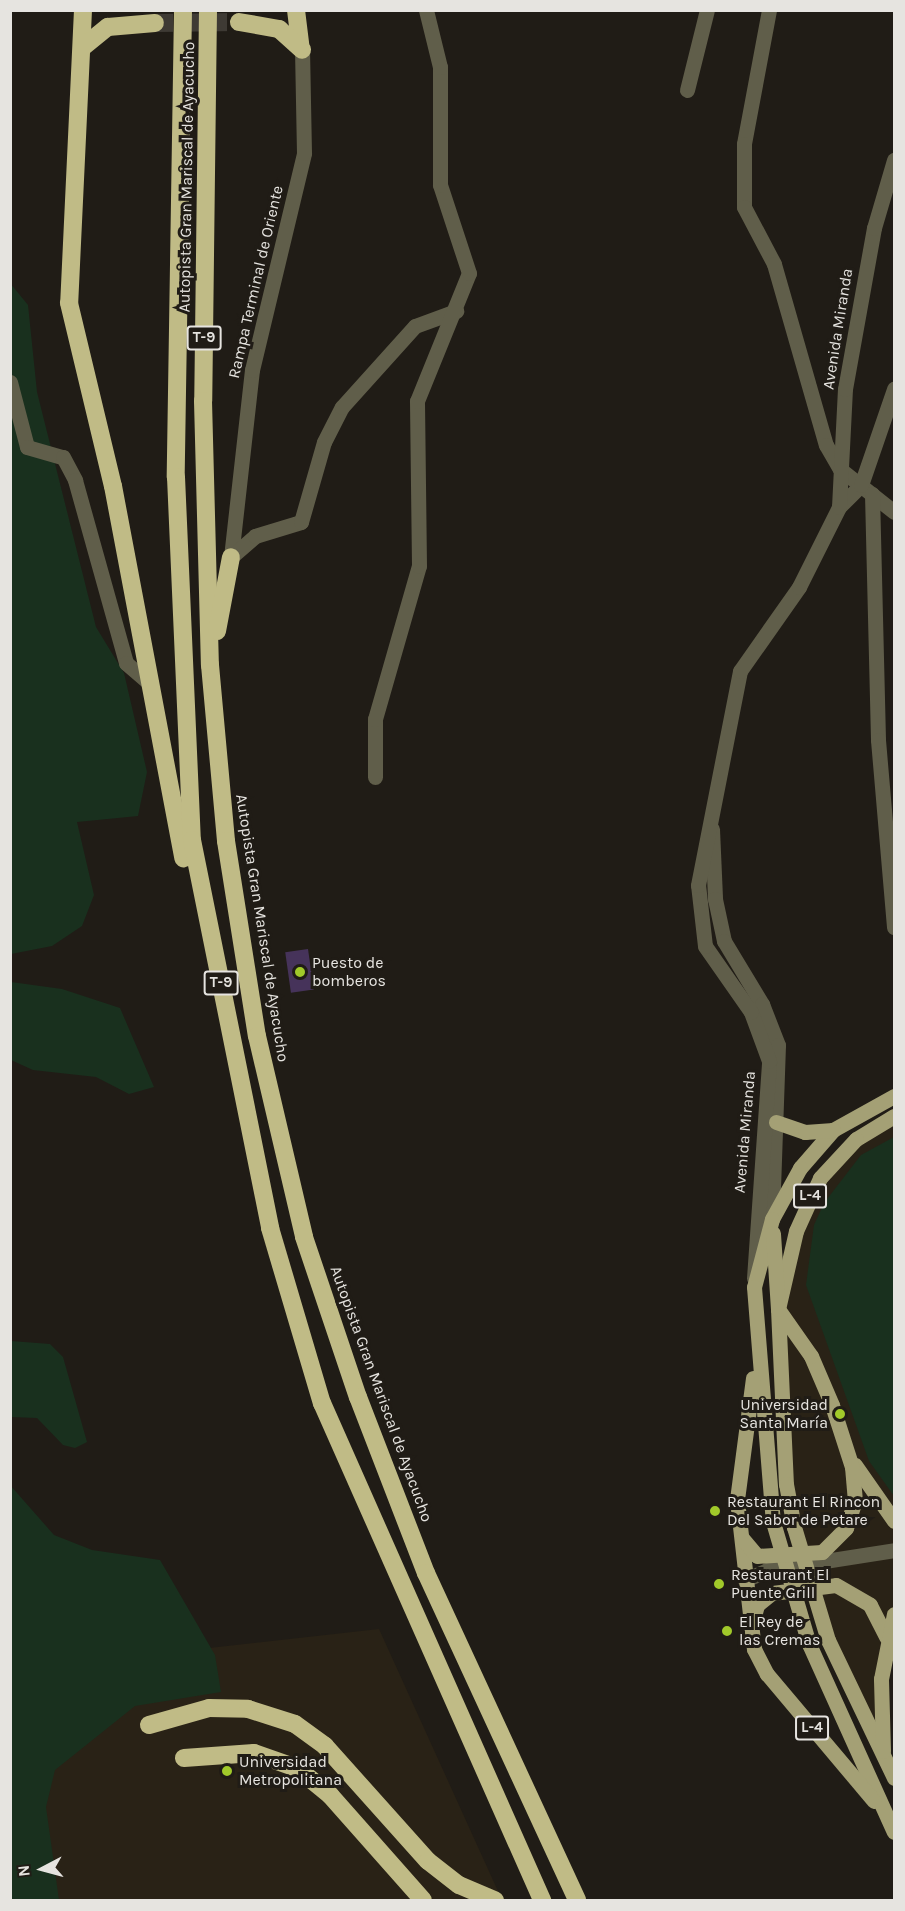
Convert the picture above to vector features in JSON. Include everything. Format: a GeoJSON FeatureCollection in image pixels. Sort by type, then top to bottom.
{"type":"FeatureCollection","features":[{"type":"Feature","properties":{"kind":"highway"},"geometry":{"type":"LineString","coordinates":[[83,10],[69,303],[112,486],[183,858],[212,942]]}},
{"type":"Feature","properties":{"kind":"highway","name":"Autopista Gran Mariscal de Ayacucho"},"geometry":{"type":"LineString","coordinates":[[183,10],[176,477],[192,840],[270,1228],[322,1403],[542,1900]]}},
{"type":"Feature","properties":{"kind":"highway","name":"Autopista Gran Mariscal de Ayacucho"},"geometry":{"type":"LineString","coordinates":[[208,10],[203,400],[210,665],[226,841],[257,1036],[304,1237],[426,1573],[577,1900]]}},
{"type":"Feature","properties":{"kind":"highway"},"geometry":{"type":"LineString","coordinates":[[296,10],[302,50]]}},
{"type":"Feature","properties":{"kind":"highway"},"geometry":{"type":"LineString","coordinates":[[239,22],[266,23],[291,36],[302,50]]}},
{"type":"Feature","properties":{"kind":"highway"},"geometry":{"type":"LineString","coordinates":[[83,47],[108,27],[155,23]]}},
{"type":"Feature","properties":{"kind":"highway"},"geometry":{"type":"LineString","coordinates":[[210,665],[231,557]]}},
{"type":"Feature","properties":{"kind":"highway"},"geometry":{"type":"LineString","coordinates":[[149,1725],[209,1708],[248,1709],[295,1724],[325,1746],[428,1861],[475,1893],[495,1900]]}},
{"type":"Feature","properties":{"kind":"highway"},"geometry":{"type":"LineString","coordinates":[[184,1758],[254,1754],[297,1768],[330,1796],[423,1900]]}},
{"type":"Feature","properties":{"kind":"main road","name":"L-4"},"geometry":{"type":"LineString","coordinates":[[894,1096],[833,1130],[800,1168],[772,1219],[754,1287],[766,1474],[773,1522],[809,1644],[881,1809],[894,1832]]}},
{"type":"Feature","properties":{"kind":"main road","name":"L-4"},"geometry":{"type":"LineString","coordinates":[[894,1116],[856,1139],[820,1179],[796,1231],[778,1310],[786,1484],[828,1640],[894,1778]]}},
{"type":"Feature","properties":{"kind":"main road"},"geometry":{"type":"LineString","coordinates":[[776,1122],[805,1132],[833,1130]]}},
{"type":"Feature","properties":{"kind":"main road"},"geometry":{"type":"LineString","coordinates":[[739,1530],[757,1556],[822,1552],[852,1516],[855,1485],[847,1449],[812,1356],[778,1310],[772,1219]]}},
{"type":"Feature","properties":{"kind":"main road","name":"L-4"},"geometry":{"type":"LineString","coordinates":[[758,1348],[737,1500],[752,1641],[767,1674],[881,1809]]}},
{"type":"Feature","properties":{"kind":"main road"},"geometry":{"type":"LineString","coordinates":[[847,1449],[894,1521]]}},
{"type":"Feature","properties":{"kind":"main road","name":"L-4"},"geometry":{"type":"LineString","coordinates":[[752,1641],[753,1614],[766,1596],[827,1584],[864,1599],[879,1616],[886,1637],[880,1692],[884,1757]]}},
{"type":"Feature","properties":{"kind":"main road"},"geometry":{"type":"LineString","coordinates":[[886,1637],[894,1614]]}},
{"type":"Feature","properties":{"kind":"street"},"geometry":{"type":"LineString","coordinates":[[375,777],[375,719],[419,566],[417,401],[456,311],[469,273],[440,186],[440,66],[426,10]]}},
{"type":"Feature","properties":{"kind":"street"},"geometry":{"type":"LineString","coordinates":[[687,90],[707,10]]}},
{"type":"Feature","properties":{"kind":"street"},"geometry":{"type":"LineString","coordinates":[[766,11],[744,144],[741,194],[774,264],[809,399],[840,469],[894,512]]}},
{"type":"Feature","properties":{"kind":"street","name":"Rampa Terminal de Oriente"},"geometry":{"type":"LineString","coordinates":[[231,557],[252,370],[304,153],[302,50]]}},
{"type":"Feature","properties":{"kind":"street","name":"Avenida Miranda"},"geometry":{"type":"LineString","coordinates":[[754,1287],[753,1226],[769,1061],[751,1012],[700,933],[698,885],[740,671],[800,587],[840,507],[845,389],[870,250],[894,159]]}},
{"type":"Feature","properties":{"kind":"street"},"geometry":{"type":"LineString","coordinates":[[231,557],[255,536],[301,522],[324,442],[342,407],[415,326],[456,311]]}},
{"type":"Feature","properties":{"kind":"street"},"geometry":{"type":"LineString","coordinates":[[10,382],[27,447],[63,457],[75,480],[126,663],[149,682]]}},
{"type":"Feature","properties":{"kind":"street","name":"Avenida Miranda"},"geometry":{"type":"LineString","coordinates":[[840,507],[866,490],[894,389]]}},
{"type":"Feature","properties":{"kind":"street"},"geometry":{"type":"LineString","coordinates":[[866,490],[877,717],[894,927]]}},
{"type":"Feature","properties":{"kind":"street","name":"Avenida Miranda"},"geometry":{"type":"LineString","coordinates":[[710,820],[716,846],[715,899],[724,941],[762,1004],[778,1045],[772,1219]]}},
{"type":"Feature","properties":{"kind":"street"},"geometry":{"type":"LineString","coordinates":[[746,1580],[767,1570],[894,1551]]}},
{"type":"Feature","properties":{"kind":"street"},"geometry":{"type":"LineString","coordinates":[[746,1580],[768,1582]]}},
{"type":"Feature","properties":{"kind":"shaded area","name":"Universidad Santa María"},"geometry":{"type":"Polygon","coordinates":[[[894,1116],[894,1614],[881,1724],[862,1717],[794,1527],[778,1309],[820,1179],[894,1116]]]}},
{"type":"Feature","properties":{"kind":"shaded area","name":"Universidad Metropolitana"},"geometry":{"type":"Polygon","coordinates":[[[379,1629],[502,1900],[11,1900],[11,1721],[138,1656],[379,1629]]]}},
{"type":"Feature","properties":{"kind":"green space"},"geometry":{"type":"Polygon","coordinates":[[[10,283],[28,305],[37,392],[96,627],[124,673],[147,772],[138,816],[77,822],[94,895],[82,926],[52,946],[11,954],[10,283]]]}},
{"type":"Feature","properties":{"kind":"green space"},"geometry":{"type":"Polygon","coordinates":[[[11,982],[62,989],[120,1008],[154,1087],[129,1094],[96,1077],[33,1070],[11,1060],[11,982]]]}},
{"type":"Feature","properties":{"kind":"green space"},"geometry":{"type":"Polygon","coordinates":[[[894,1137],[894,1496],[869,1461],[806,1285],[814,1225],[824,1203],[861,1155],[894,1137]]]}},
{"type":"Feature","properties":{"kind":"green space"},"geometry":{"type":"Polygon","coordinates":[[[11,1341],[50,1344],[63,1357],[87,1442],[75,1448],[63,1445],[37,1418],[11,1417],[11,1341]]]}},
{"type":"Feature","properties":{"kind":"green space"},"geometry":{"type":"Polygon","coordinates":[[[10,1485],[54,1535],[92,1550],[160,1560],[215,1655],[221,1692],[135,1706],[55,1770],[46,1807],[59,1900],[11,1900],[10,1485]]]}},
{"type":"Feature","properties":{"kind":"building","name":"Puesto de bomberos"},"geometry":{"type":"Polygon","coordinates":[[[308,949],[314,990],[291,993],[285,952],[308,949]]]}},
{"type":"Feature","properties":{"kind":"tunnel"},"geometry":{"type":"LineString","coordinates":[[155,23],[239,22]]}},
{"type":"Feature","properties":{"kind":"place","name":"Puesto de bomberos"},"geometry":{"type":"Point","coordinates":[300,972]}},
{"type":"Feature","properties":{"kind":"place","name":"Universidad Santa María"},"geometry":{"type":"Point","coordinates":[840,1414]}},
{"type":"Feature","properties":{"kind":"place","name":"Restaurant El Rincon Del Sabor de Petare"},"geometry":{"type":"Point","coordinates":[715,1511]}},
{"type":"Feature","properties":{"kind":"place","name":"Restaurant El Puente Grill"},"geometry":{"type":"Point","coordinates":[719,1584]}},
{"type":"Feature","properties":{"kind":"place","name":"El Rey de las Cremas"},"geometry":{"type":"Point","coordinates":[727,1631]}},
{"type":"Feature","properties":{"kind":"place","name":"Universidad Metropolitana"},"geometry":{"type":"Point","coordinates":[227,1771]}}]}
